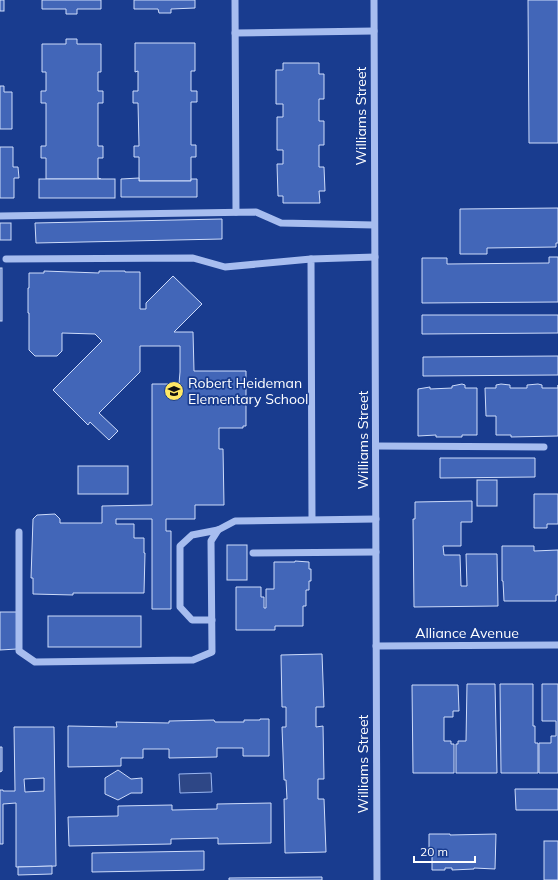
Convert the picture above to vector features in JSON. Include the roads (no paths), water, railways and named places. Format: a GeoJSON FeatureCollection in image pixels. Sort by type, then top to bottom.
{"type":"FeatureCollection","features":[{"type":"Feature","properties":{"kind":"street"},"geometry":{"type":"LineString","coordinates":[[235,0],[236,212]]}},
{"type":"Feature","properties":{"kind":"street","name":"Williams Street"},"geometry":{"type":"LineString","coordinates":[[374,0],[377,880]]}},
{"type":"Feature","properties":{"kind":"street"},"geometry":{"type":"LineString","coordinates":[[235,33],[374,30]]}},
{"type":"Feature","properties":{"kind":"street"},"geometry":{"type":"LineString","coordinates":[[0,216],[256,212],[281,223],[374,225]]}},
{"type":"Feature","properties":{"kind":"street"},"geometry":{"type":"LineString","coordinates":[[6,259],[193,258],[225,266],[311,259],[375,257]]}},
{"type":"Feature","properties":{"kind":"street"},"geometry":{"type":"LineString","coordinates":[[311,259],[312,519]]}},
{"type":"Feature","properties":{"kind":"street"},"geometry":{"type":"LineString","coordinates":[[376,446],[544,447]]}},
{"type":"Feature","properties":{"kind":"street"},"geometry":{"type":"LineString","coordinates":[[212,620],[192,620],[180,607],[180,546],[192,535],[218,530],[234,521],[376,519]]}},
{"type":"Feature","properties":{"kind":"street"},"geometry":{"type":"LineString","coordinates":[[18,532],[19,651],[35,662],[193,660],[212,652],[211,541],[218,530]]}},
{"type":"Feature","properties":{"kind":"street"},"geometry":{"type":"LineString","coordinates":[[253,553],[376,552]]}},
{"type":"Feature","properties":{"kind":"street","name":"Alliance Avenue"},"geometry":{"type":"LineString","coordinates":[[376,646],[558,645]]}},
{"type":"Feature","properties":{"kind":"water"},"geometry":{"type":"Polygon","coordinates":[[[211,773],[212,792],[180,793],[179,774],[211,773]]]}},
{"type":"Feature","properties":{"kind":"place","name":"Robert Heideman Elementary School"},"geometry":{"type":"Point","coordinates":[174,391]}}]}
